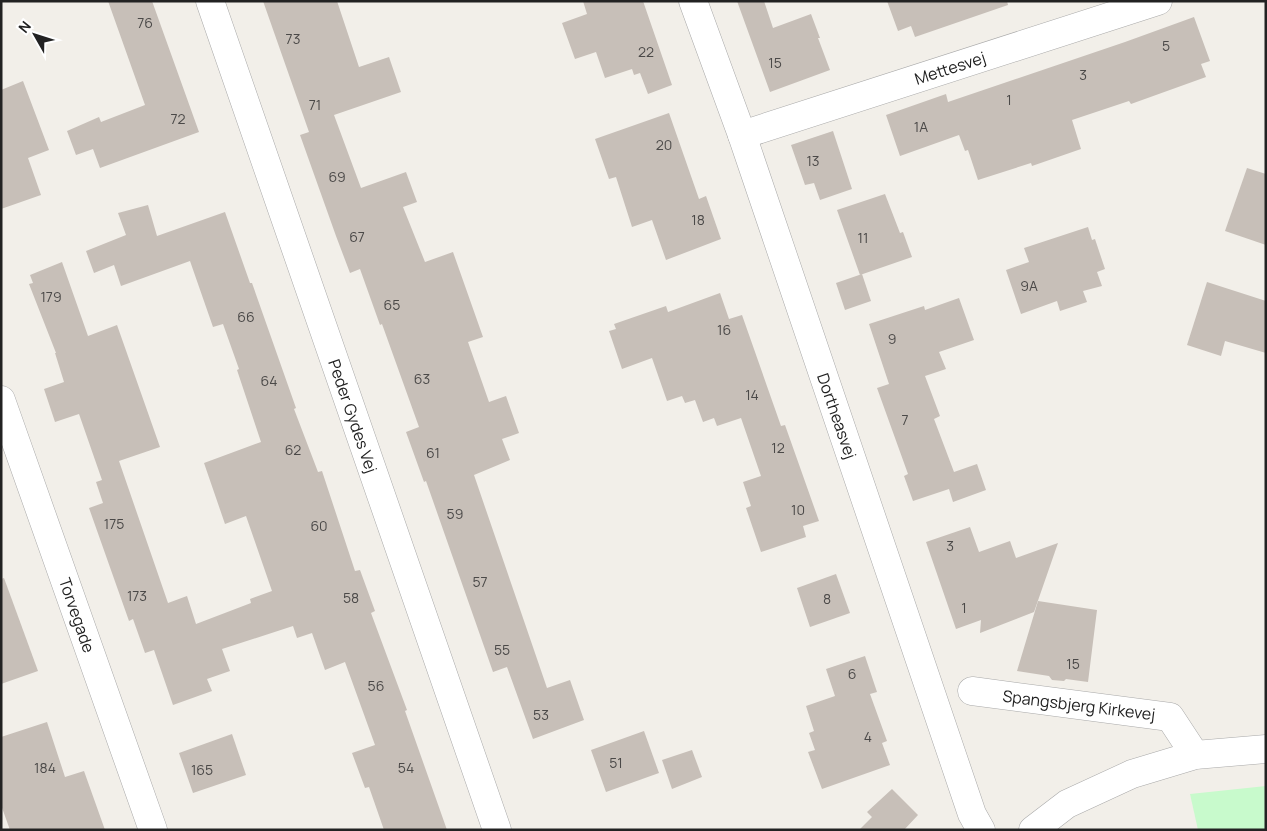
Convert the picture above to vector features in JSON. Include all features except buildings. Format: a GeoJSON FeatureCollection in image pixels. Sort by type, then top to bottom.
{"type":"FeatureCollection","features":[{"type":"Feature","properties":{"kind":"street","name":"Peder Gydes Vej"},"geometry":{"type":"LineString","coordinates":[[210,1],[497,830]]}},
{"type":"Feature","properties":{"kind":"street","name":"Dortheasvej"},"geometry":{"type":"LineString","coordinates":[[693,1],[742,135],[972,814],[981,830]]}},
{"type":"Feature","properties":{"kind":"street","name":"Mettesvej"},"geometry":{"type":"LineString","coordinates":[[742,135],[1158,1]]}},
{"type":"Feature","properties":{"kind":"street","name":"Torvegade"},"geometry":{"type":"LineString","coordinates":[[1,400],[153,830]]}},
{"type":"Feature","properties":{"kind":"street","name":"Spangsbjerg Kirkevej"},"geometry":{"type":"LineString","coordinates":[[972,691],[1170,717],[1195,755]]}},
{"type":"Feature","properties":{"kind":"street"},"geometry":{"type":"LineString","coordinates":[[1033,830],[1067,804],[1132,774],[1195,755],[1266,749]]}},
{"type":"Feature","properties":{"kind":"green space"},"geometry":{"type":"Polygon","coordinates":[[[1266,786],[1266,830],[1198,830],[1190,794],[1266,786]]]}}]}
